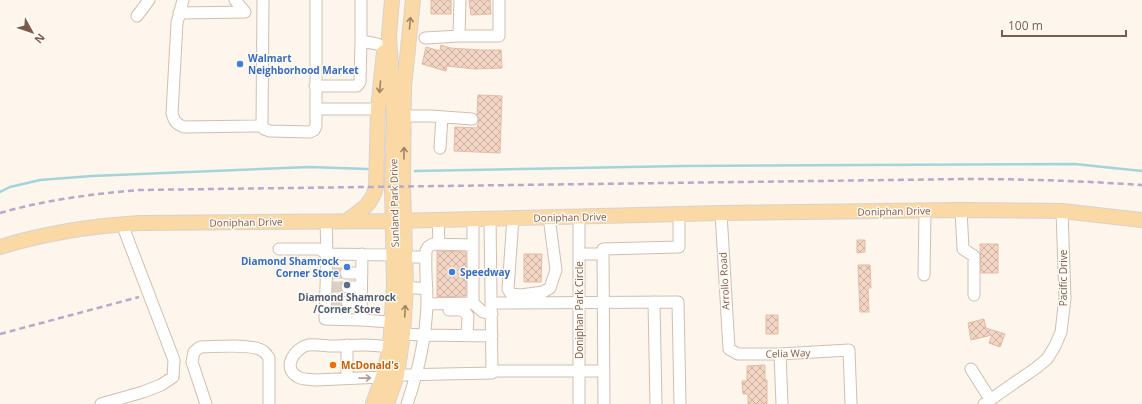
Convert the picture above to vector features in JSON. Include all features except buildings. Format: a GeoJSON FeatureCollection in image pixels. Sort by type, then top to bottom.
{"type":"FeatureCollection","features":[{"type":"Feature","properties":{"kind":"main road","name":"Sunland Park Drive"},"geometry":{"type":"LineString","coordinates":[[387,404],[390,376],[391,322],[394,285],[399,256],[399,220],[394,120],[388,44],[392,0]]}},
{"type":"Feature","properties":{"kind":"main road","name":"Sunland Park Drive"},"geometry":{"type":"LineString","coordinates":[[399,220],[403,187],[404,86],[412,0]]}},
{"type":"Feature","properties":{"kind":"main road"},"geometry":{"type":"LineString","coordinates":[[346,221],[368,204],[376,187],[378,109],[388,44]]}},
{"type":"Feature","properties":{"kind":"main road","name":"Doniphan Drive"},"geometry":{"type":"LineString","coordinates":[[0,247],[66,231],[122,224],[961,210],[1062,212],[1142,220]]}},
{"type":"Feature","properties":{"kind":"main road","name":"Sunland Park Drive"},"geometry":{"type":"LineString","coordinates":[[373,404],[390,376],[403,334],[406,288],[399,256]]}},
{"type":"Feature","properties":{"kind":"street"},"geometry":{"type":"LineString","coordinates":[[137,16],[149,0]]}},
{"type":"Feature","properties":{"kind":"street"},"geometry":{"type":"LineString","coordinates":[[183,0],[177,23],[172,113],[174,120],[178,125],[184,127],[262,126],[264,129],[270,131],[310,132],[314,130],[316,126],[316,0]]}},
{"type":"Feature","properties":{"kind":"street"},"geometry":{"type":"LineString","coordinates":[[235,0],[245,12]]}},
{"type":"Feature","properties":{"kind":"street"},"geometry":{"type":"LineString","coordinates":[[262,126],[264,0]]}},
{"type":"Feature","properties":{"kind":"street"},"geometry":{"type":"LineString","coordinates":[[315,86],[359,85],[361,41],[360,0]]}},
{"type":"Feature","properties":{"kind":"street"},"geometry":{"type":"LineString","coordinates":[[459,36],[460,0]]}},
{"type":"Feature","properties":{"kind":"street"},"geometry":{"type":"LineString","coordinates":[[425,38],[498,36],[499,0]]}},
{"type":"Feature","properties":{"kind":"street"},"geometry":{"type":"LineString","coordinates":[[180,13],[263,12]]}},
{"type":"Feature","properties":{"kind":"street"},"geometry":{"type":"LineString","coordinates":[[361,41],[377,44],[388,44]]}},
{"type":"Feature","properties":{"kind":"street"},"geometry":{"type":"LineString","coordinates":[[316,109],[378,109]]}},
{"type":"Feature","properties":{"kind":"street"},"geometry":{"type":"LineString","coordinates":[[404,116],[431,116],[472,120]]}},
{"type":"Feature","properties":{"kind":"street"},"geometry":{"type":"LineString","coordinates":[[440,148],[442,117]]}},
{"type":"Feature","properties":{"kind":"street"},"geometry":{"type":"LineString","coordinates":[[961,210],[963,250],[974,256],[974,295]]}},
{"type":"Feature","properties":{"kind":"street"},"geometry":{"type":"LineString","coordinates":[[924,275],[925,211]]}},
{"type":"Feature","properties":{"kind":"street","name":"Pacific Drive"},"geometry":{"type":"LineString","coordinates":[[987,402],[1047,359],[1061,332],[1065,298],[1062,212]]}},
{"type":"Feature","properties":{"kind":"street","name":"Arrollo Road"},"geometry":{"type":"LineString","coordinates":[[720,213],[729,349]]}},
{"type":"Feature","properties":{"kind":"street"},"geometry":{"type":"LineString","coordinates":[[604,404],[603,249],[679,247],[679,214]]}},
{"type":"Feature","properties":{"kind":"street"},"geometry":{"type":"LineString","coordinates":[[549,217],[556,270],[550,288],[552,303]]}},
{"type":"Feature","properties":{"kind":"street","name":"Doniphan Park Circle"},"geometry":{"type":"LineString","coordinates":[[579,217],[579,404]]}},
{"type":"Feature","properties":{"kind":"street"},"geometry":{"type":"LineString","coordinates":[[473,218],[473,303]]}},
{"type":"Feature","properties":{"kind":"street"},"geometry":{"type":"LineString","coordinates":[[490,218],[492,371]]}},
{"type":"Feature","properties":{"kind":"street"},"geometry":{"type":"LineString","coordinates":[[510,295],[513,218]]}},
{"type":"Feature","properties":{"kind":"street"},"geometry":{"type":"LineString","coordinates":[[438,219],[439,244]]}},
{"type":"Feature","properties":{"kind":"street"},"geometry":{"type":"LineString","coordinates":[[326,221],[329,302],[325,319],[391,322]]}},
{"type":"Feature","properties":{"kind":"street"},"geometry":{"type":"LineString","coordinates":[[101,404],[143,392],[161,385],[173,377],[174,360],[122,224]]}},
{"type":"Feature","properties":{"kind":"street"},"geometry":{"type":"LineString","coordinates":[[407,404],[416,375],[424,335],[427,307],[426,251],[428,247],[433,244],[439,244],[491,254]]}},
{"type":"Feature","properties":{"kind":"street"},"geometry":{"type":"LineString","coordinates":[[278,249],[319,248],[327,254],[426,257]]}},
{"type":"Feature","properties":{"kind":"street"},"geometry":{"type":"LineString","coordinates":[[361,320],[362,254]]}},
{"type":"Feature","properties":{"kind":"street"},"geometry":{"type":"LineString","coordinates":[[579,254],[603,254]]}},
{"type":"Feature","properties":{"kind":"street"},"geometry":{"type":"LineString","coordinates":[[346,273],[362,273]]}},
{"type":"Feature","properties":{"kind":"street"},"geometry":{"type":"LineString","coordinates":[[347,287],[361,287]]}},
{"type":"Feature","properties":{"kind":"street"},"geometry":{"type":"LineString","coordinates":[[473,287],[491,289],[510,295],[552,303],[678,302],[680,404]]}},
{"type":"Feature","properties":{"kind":"street"},"geometry":{"type":"LineString","coordinates":[[406,288],[427,289]]}},
{"type":"Feature","properties":{"kind":"street"},"geometry":{"type":"LineString","coordinates":[[427,307],[473,303],[483,312],[492,309],[510,295],[543,292],[550,288]]}},
{"type":"Feature","properties":{"kind":"street"},"geometry":{"type":"LineString","coordinates":[[347,302],[361,303]]}},
{"type":"Feature","properties":{"kind":"street"},"geometry":{"type":"LineString","coordinates":[[654,302],[656,404]]}},
{"type":"Feature","properties":{"kind":"street"},"geometry":{"type":"LineString","coordinates":[[427,307],[465,311],[468,316],[467,336]]}},
{"type":"Feature","properties":{"kind":"street"},"geometry":{"type":"LineString","coordinates":[[403,334],[492,336]]}},
{"type":"Feature","properties":{"kind":"street"},"geometry":{"type":"LineString","coordinates":[[390,347],[365,345],[308,345],[299,350],[293,356],[290,367],[294,374],[302,378],[316,380],[492,373],[492,371],[604,371]]}},
{"type":"Feature","properties":{"kind":"street"},"geometry":{"type":"LineString","coordinates":[[206,404],[192,362],[194,352],[200,348],[251,346],[262,350],[269,358],[269,404]]}},
{"type":"Feature","properties":{"kind":"street"},"geometry":{"type":"LineString","coordinates":[[347,346],[347,378]]}},
{"type":"Feature","properties":{"kind":"street","name":"Celia Way"},"geometry":{"type":"LineString","coordinates":[[729,349],[738,354],[780,354],[849,350],[851,404]]}},
{"type":"Feature","properties":{"kind":"street"},"geometry":{"type":"LineString","coordinates":[[780,354],[782,404]]}},
{"type":"Feature","properties":{"kind":"street"},"geometry":{"type":"LineString","coordinates":[[971,369],[987,402]]}},
{"type":"Feature","properties":{"kind":"waterway"},"geometry":{"type":"LineString","coordinates":[[415,171],[682,166],[1075,164],[1142,171]]}},
{"type":"Feature","properties":{"kind":"waterway"},"geometry":{"type":"LineString","coordinates":[[0,192],[10,187],[40,180],[92,176],[309,167],[368,169]]}},
{"type":"Feature","properties":{"kind":"tunnel"},"geometry":{"type":"LineString","coordinates":[[331,273],[346,273]]}},
{"type":"Feature","properties":{"kind":"tunnel"},"geometry":{"type":"LineString","coordinates":[[332,287],[347,287]]}},
{"type":"Feature","properties":{"kind":"tunnel"},"geometry":{"type":"LineString","coordinates":[[332,302],[347,302]]}},
{"type":"Feature","properties":{"kind":"railway"},"geometry":{"type":"LineString","coordinates":[[0,213],[34,204],[69,198],[139,190],[966,179],[1054,180],[1142,185]]}},
{"type":"Feature","properties":{"kind":"railway"},"geometry":{"type":"LineString","coordinates":[[0,334],[139,297]]}},
{"type":"Feature","properties":{"kind":"place","name":"Walmart Neighborhood Market"},"geometry":{"type":"Point","coordinates":[240,64]}},
{"type":"Feature","properties":{"kind":"place","name":"Diamond Shamrock Corner Store"},"geometry":{"type":"Point","coordinates":[347,267]}},
{"type":"Feature","properties":{"kind":"place","name":"Speedway"},"geometry":{"type":"Point","coordinates":[452,272]}},
{"type":"Feature","properties":{"kind":"place","name":"Diamond Shamrock /Corner Store"},"geometry":{"type":"Point","coordinates":[347,285]}},
{"type":"Feature","properties":{"kind":"place","name":"McDonald's"},"geometry":{"type":"Point","coordinates":[333,365]}}]}
